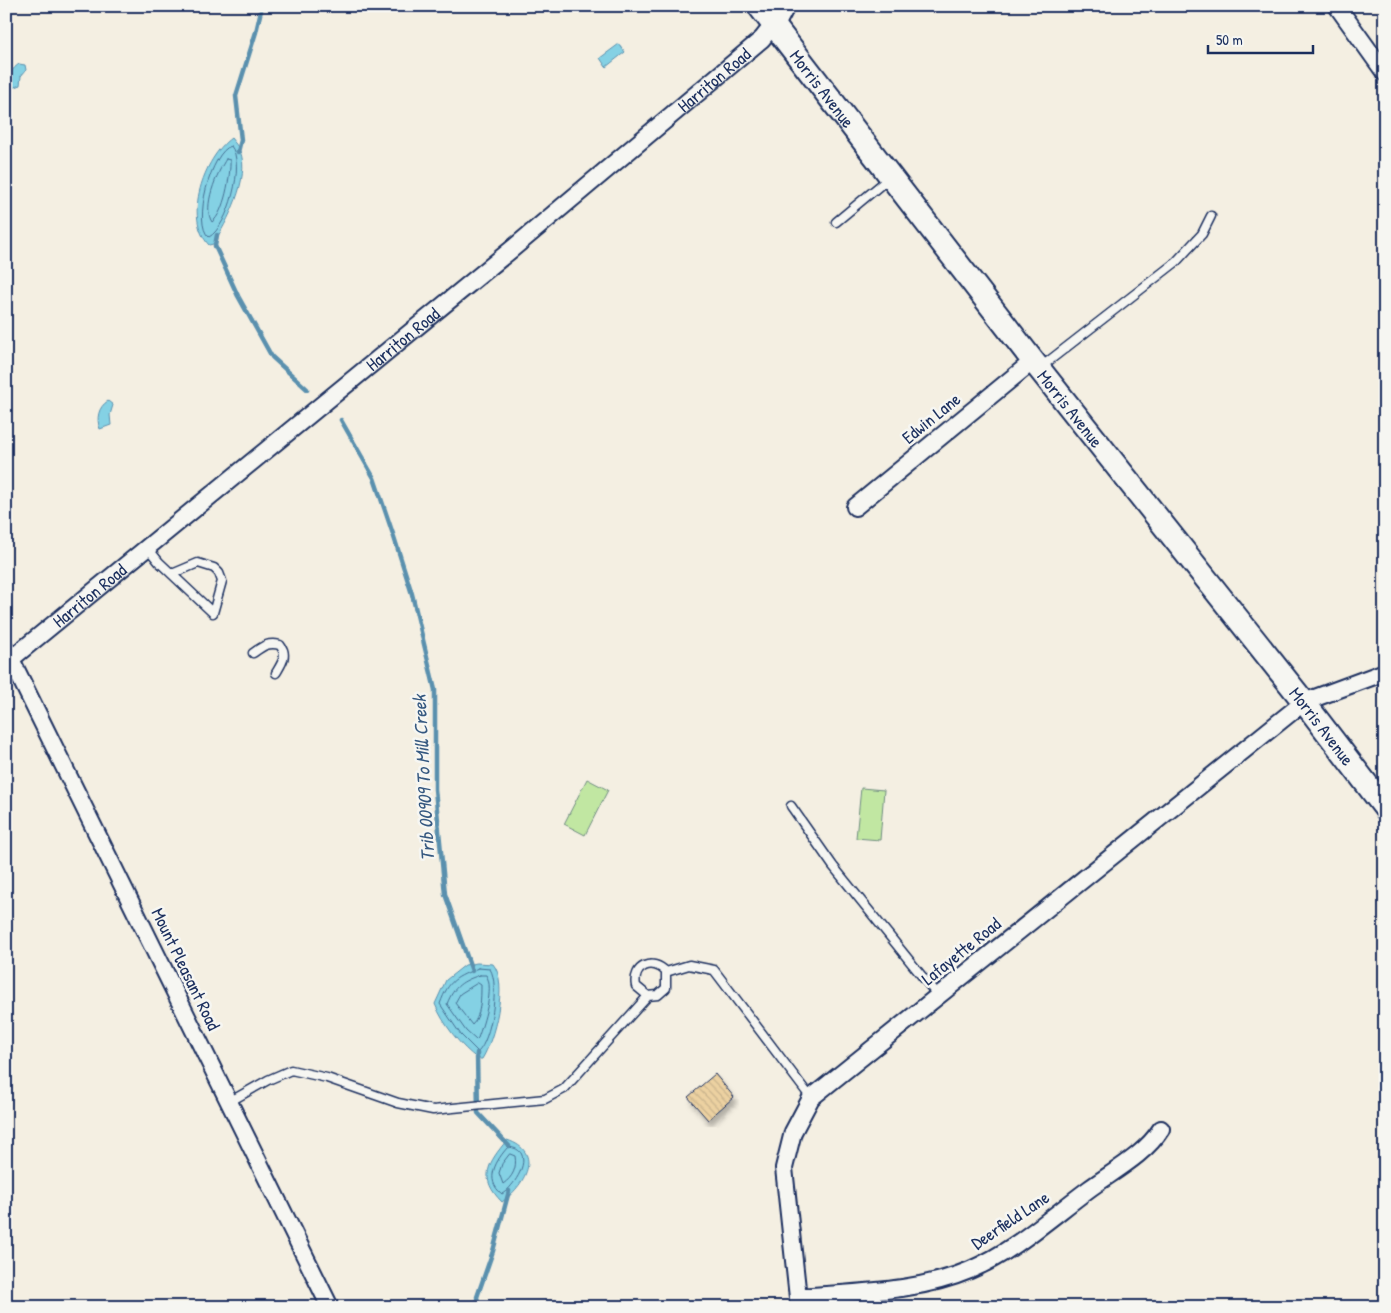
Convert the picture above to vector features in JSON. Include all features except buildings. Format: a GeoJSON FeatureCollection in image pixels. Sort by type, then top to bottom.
{"type":"FeatureCollection","features":[{"type":"Feature","properties":{"kind":"street","name":"Morris Avenue"},"geometry":{"type":"LineString","coordinates":[[759,6],[778,15],[891,177],[1036,365],[1304,702],[1385,808]]}},
{"type":"Feature","properties":{"kind":"street"},"geometry":{"type":"LineString","coordinates":[[1337,6],[1385,73]]}},
{"type":"Feature","properties":{"kind":"street","name":"Harriton Road"},"geometry":{"type":"LineString","coordinates":[[8,656],[147,547],[512,249],[762,39],[778,15]]}},
{"type":"Feature","properties":{"kind":"street","name":"Edwin Lane"},"geometry":{"type":"LineString","coordinates":[[855,507],[1036,365]]}},
{"type":"Feature","properties":{"kind":"street","name":"Mount Pleasant Road"},"geometry":{"type":"LineString","coordinates":[[8,656],[330,1307]]}},
{"type":"Feature","properties":{"kind":"street","name":"Lafayette Road"},"geometry":{"type":"LineString","coordinates":[[798,1302],[784,1168],[793,1132],[811,1098],[1304,702],[1385,672]]}},
{"type":"Feature","properties":{"kind":"street","name":"Deerfield Lane"},"geometry":{"type":"LineString","coordinates":[[798,1302],[916,1286],[969,1270],[1001,1254],[1154,1140],[1161,1129]]}},
{"type":"Feature","properties":{"kind":"lane"},"geometry":{"type":"LineString","coordinates":[[836,222],[891,177]]}},
{"type":"Feature","properties":{"kind":"lane"},"geometry":{"type":"LineString","coordinates":[[1036,365],[1176,262],[1202,234],[1211,216]]}},
{"type":"Feature","properties":{"kind":"lane"},"geometry":{"type":"LineString","coordinates":[[147,547],[172,574],[213,613],[222,582],[220,573],[214,568],[198,563],[172,574]]}},
{"type":"Feature","properties":{"kind":"lane"},"geometry":{"type":"LineString","coordinates":[[254,653],[264,645],[272,642],[280,645],[284,650],[284,657],[276,673]]}},
{"type":"Feature","properties":{"kind":"lane"},"geometry":{"type":"LineString","coordinates":[[791,806],[832,866],[938,996]]}},
{"type":"Feature","properties":{"kind":"lane"},"geometry":{"type":"LineString","coordinates":[[647,964],[658,965],[666,972],[666,988],[658,995],[648,996],[643,994],[636,986],[636,975],[638,970],[647,964]]}},
{"type":"Feature","properties":{"kind":"lane"},"geometry":{"type":"LineString","coordinates":[[666,972],[689,965],[714,970],[811,1098]]}},
{"type":"Feature","properties":{"kind":"lane"},"geometry":{"type":"LineString","coordinates":[[229,1102],[268,1080],[291,1070],[327,1078],[398,1103],[433,1110],[545,1099],[564,1089],[648,996]]}},
{"type":"Feature","properties":{"kind":"green space"},"geometry":{"type":"Polygon","coordinates":[[[587,779],[608,790],[585,835],[564,824],[587,779]]]}},
{"type":"Feature","properties":{"kind":"green space"},"geometry":{"type":"Polygon","coordinates":[[[861,788],[884,790],[880,840],[856,838],[861,788]]]}},
{"type":"Feature","properties":{"kind":"water"},"geometry":{"type":"Polygon","coordinates":[[[619,44],[625,52],[606,67],[600,58],[619,44]]]}},
{"type":"Feature","properties":{"kind":"water"},"geometry":{"type":"Polygon","coordinates":[[[19,64],[25,65],[26,70],[21,76],[20,85],[12,88],[9,78],[13,69],[19,64]]]}},
{"type":"Feature","properties":{"kind":"water"},"geometry":{"type":"Polygon","coordinates":[[[231,138],[239,149],[243,162],[240,186],[225,224],[213,244],[209,245],[201,233],[198,219],[197,204],[200,188],[205,173],[213,159],[221,147],[231,138]]]}},
{"type":"Feature","properties":{"kind":"water"},"geometry":{"type":"Polygon","coordinates":[[[108,401],[113,405],[110,415],[111,425],[100,429],[99,414],[102,407],[108,401]]]}},
{"type":"Feature","properties":{"kind":"water"},"geometry":{"type":"Polygon","coordinates":[[[477,963],[493,964],[498,973],[500,984],[500,997],[495,1026],[482,1059],[478,1059],[459,1042],[435,1004],[446,980],[465,965],[477,963]]]}},
{"type":"Feature","properties":{"kind":"water"},"geometry":{"type":"Polygon","coordinates":[[[507,1140],[519,1145],[525,1152],[528,1161],[523,1179],[502,1202],[490,1185],[488,1171],[495,1156],[507,1140]]]}},
{"type":"Feature","properties":{"kind":"waterway","name":"Trib 00909 To Mill Creek"},"geometry":{"type":"LineString","coordinates":[[238,152],[241,140],[236,96],[262,6]]}},
{"type":"Feature","properties":{"kind":"waterway","name":"Trib 00909 To Mill Creek"},"geometry":{"type":"LineString","coordinates":[[217,235],[215,246],[238,296],[272,357],[307,389]]}},
{"type":"Feature","properties":{"kind":"waterway","name":"Trib 00909 To Mill Creek"},"geometry":{"type":"LineString","coordinates":[[341,420],[374,478],[412,594],[435,690],[435,789],[445,894],[472,971]]}},
{"type":"Feature","properties":{"kind":"waterway","name":"Trib 00909 To Mill Creek"},"geometry":{"type":"LineString","coordinates":[[477,1053],[478,1113],[509,1146]]}},
{"type":"Feature","properties":{"kind":"waterway","name":"Trib 00909 To Mill Creek"},"geometry":{"type":"LineString","coordinates":[[479,1307],[477,1297],[493,1251],[509,1191]]}}]}
